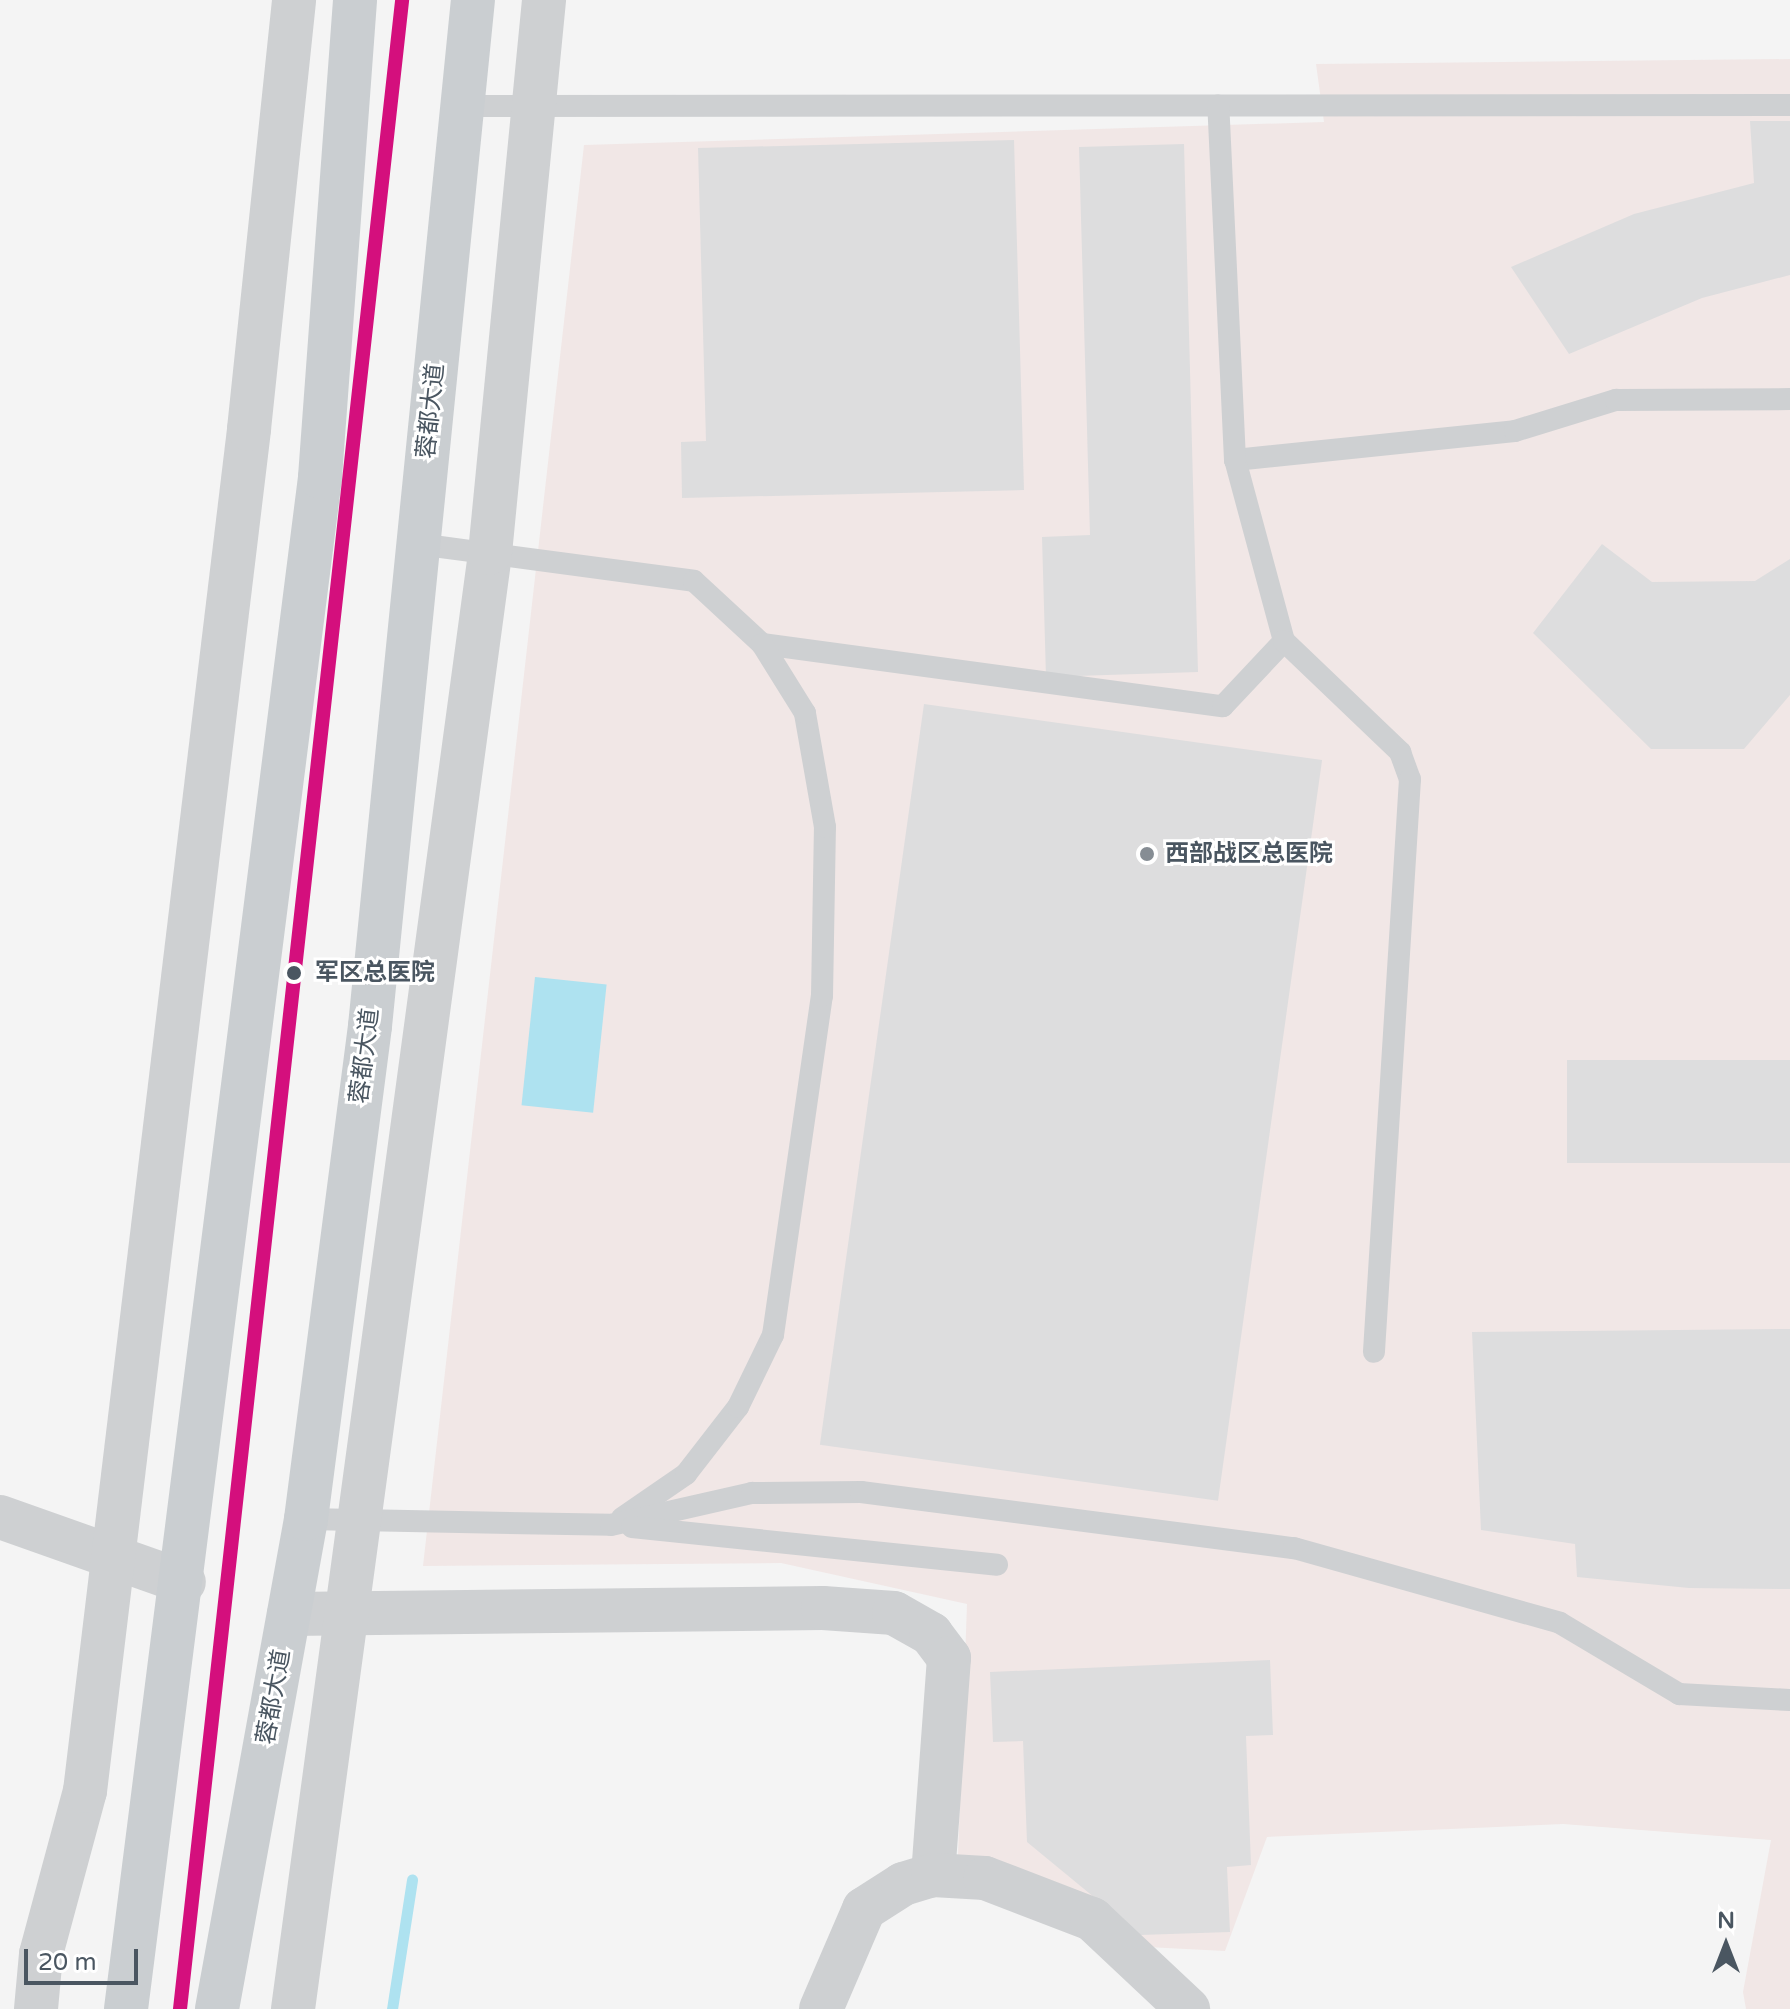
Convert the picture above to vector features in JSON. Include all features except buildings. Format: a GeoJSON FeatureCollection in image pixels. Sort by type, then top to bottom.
{"type":"FeatureCollection","features":[{"type":"Feature","properties":{"kind":"main road"},"geometry":{"type":"LineString","coordinates":[[126,2009],[184,1582],[243,1054],[320,477],[355,0]]}},
{"type":"Feature","properties":{"kind":"main road","name":"蓉都大道"},"geometry":{"type":"LineString","coordinates":[[217,2009],[306,1519],[370,1026],[473,0]]}},
{"type":"Feature","properties":{"kind":"street"},"geometry":{"type":"LineString","coordinates":[[36,2009],[41,1954],[85,1791],[247,445],[294,0]]}},
{"type":"Feature","properties":{"kind":"street"},"geometry":{"type":"LineString","coordinates":[[293,2009],[490,553],[544,0]]}},
{"type":"Feature","properties":{"kind":"street"},"geometry":{"type":"LineString","coordinates":[[0,1517],[184,1582]]}},
{"type":"Feature","properties":{"kind":"street"},"geometry":{"type":"LineString","coordinates":[[289,1614],[344,1616],[823,1608],[894,1613],[931,1634],[949,1658],[933,1875]]}},
{"type":"Feature","properties":{"kind":"street"},"geometry":{"type":"LineString","coordinates":[[821,2009],[864,1909],[903,1884],[933,1875],[985,1878],[1026,1889],[1092,1919],[1188,2009]]}},
{"type":"Feature","properties":{"kind":"lane"},"geometry":{"type":"LineString","coordinates":[[1218,105],[1235,460],[1284,641],[1400,752],[1410,779],[1374,1352]]}},
{"type":"Feature","properties":{"kind":"lane"},"geometry":{"type":"LineString","coordinates":[[462,106],[1790,105]]}},
{"type":"Feature","properties":{"kind":"lane"},"geometry":{"type":"LineString","coordinates":[[1235,460],[1515,431],[1616,400],[1790,399]]}},
{"type":"Feature","properties":{"kind":"lane"},"geometry":{"type":"LineString","coordinates":[[418,544],[694,581],[762,644],[805,713],[825,827],[822,996],[773,1335],[738,1407],[686,1474],[611,1525]]}},
{"type":"Feature","properties":{"kind":"lane"},"geometry":{"type":"LineString","coordinates":[[762,644],[1223,706],[1284,641]]}},
{"type":"Feature","properties":{"kind":"lane"},"geometry":{"type":"LineString","coordinates":[[611,1525],[752,1493],[861,1492],[1294,1548],[1560,1623],[1679,1694],[1790,1700]]}},
{"type":"Feature","properties":{"kind":"lane"},"geometry":{"type":"LineString","coordinates":[[306,1519],[359,1523],[611,1525],[997,1565]]}},
{"type":"Feature","properties":{"kind":"shaded area","name":"西部战区总医院"},"geometry":{"type":"Polygon","coordinates":[[[1790,59],[1790,2009],[1746,2009],[1743,1992],[1771,1840],[1563,1824],[1267,1837],[1225,1951],[1147,1947],[958,1855],[967,1604],[781,1563],[423,1566],[584,145],[1324,122],[1316,64],[1790,59]]]}},
{"type":"Feature","properties":{"kind":"water"},"geometry":{"type":"Polygon","coordinates":[[[535,977],[607,985],[593,1113],[522,1105],[535,977]]]}},
{"type":"Feature","properties":{"kind":"waterway"},"geometry":{"type":"LineString","coordinates":[[392,2009],[412,1880]]}},
{"type":"Feature","properties":{"kind":"transit line"},"geometry":{"type":"LineString","coordinates":[[180,2009],[402,0]]}},
{"type":"Feature","properties":{"kind":"place","name":"西部战区总医院"},"geometry":{"type":"Point","coordinates":[1147,854]}},
{"type":"Feature","properties":{"kind":"place","name":"军区总医院"},"geometry":{"type":"Point","coordinates":[294,973]}}]}
